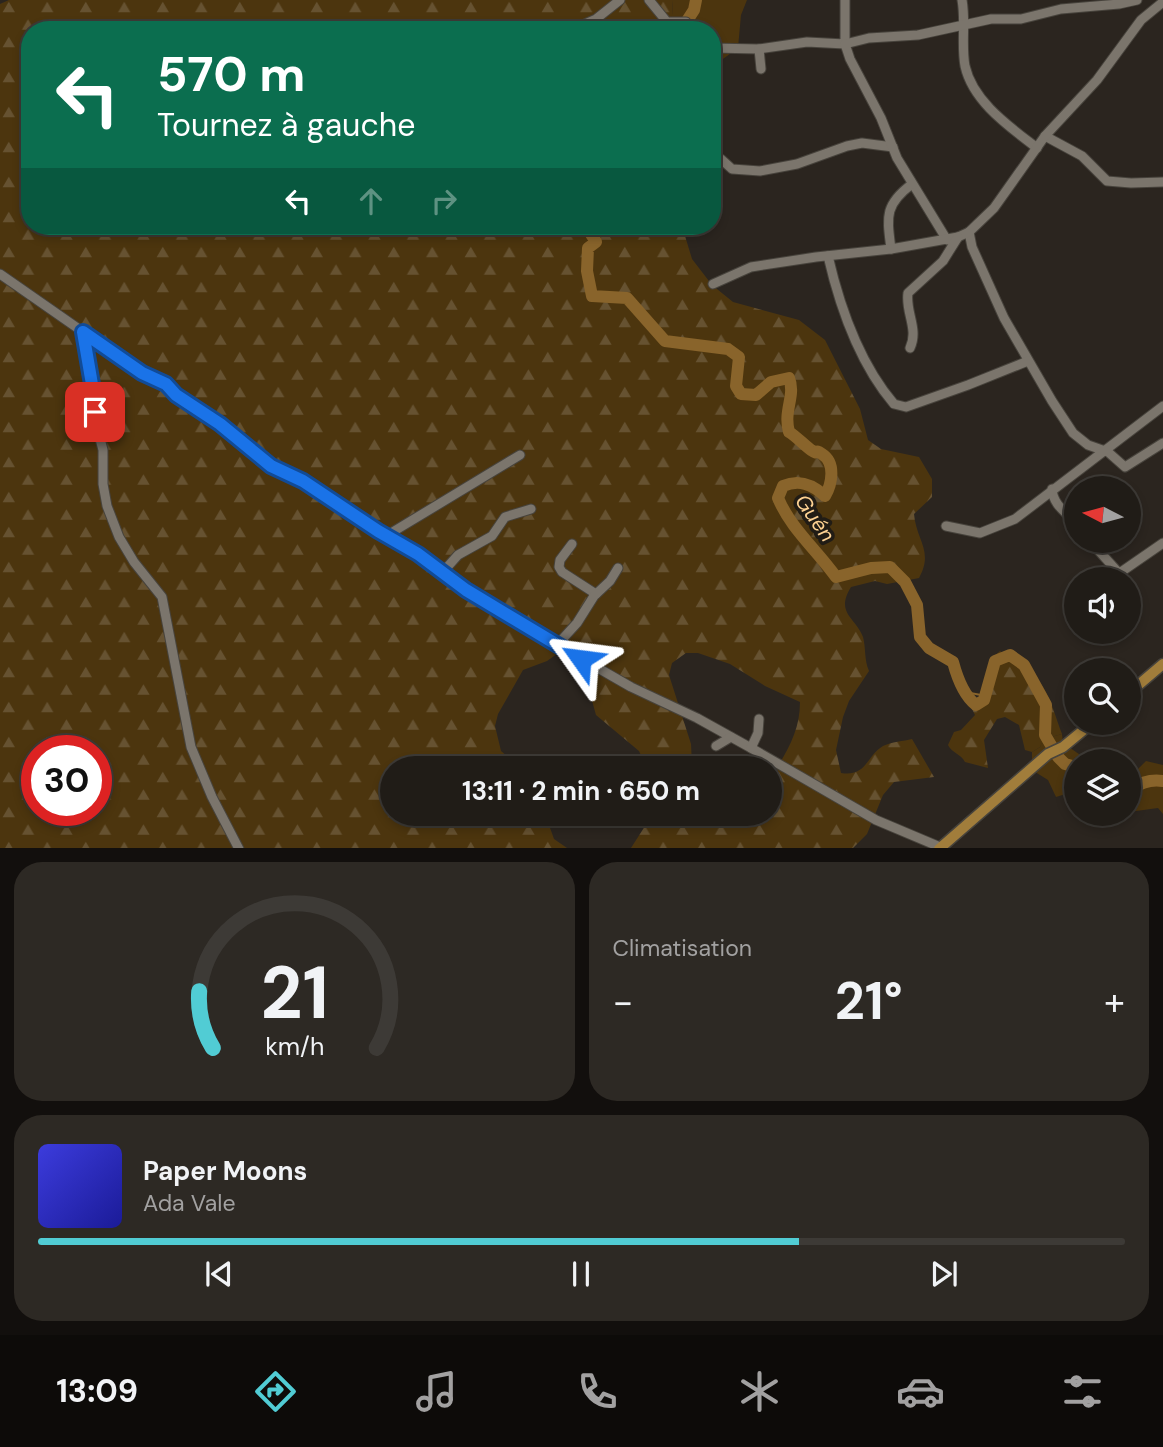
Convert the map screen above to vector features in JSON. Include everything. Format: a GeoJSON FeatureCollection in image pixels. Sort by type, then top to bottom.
{"type":"FeatureCollection","features":[{"type":"Feature","properties":{"kind":"main road"},"geometry":{"type":"LineString","coordinates":[[1141,683],[1163,664]]}},
{"type":"Feature","properties":{"kind":"main road"},"geometry":{"type":"LineString","coordinates":[[940,848],[1048,754],[1063,747],[1078,735]]}},
{"type":"Feature","properties":{"kind":"street"},"geometry":{"type":"LineString","coordinates":[[591,21],[620,0]]}},
{"type":"Feature","properties":{"kind":"street"},"geometry":{"type":"LineString","coordinates":[[649,0],[666,21]]}},
{"type":"Feature","properties":{"kind":"street"},"geometry":{"type":"LineString","coordinates":[[845,0],[845,44],[850,59],[912,184],[947,240]]}},
{"type":"Feature","properties":{"kind":"street"},"geometry":{"type":"LineString","coordinates":[[962,0],[965,66],[973,84],[991,110],[1037,148]]}},
{"type":"Feature","properties":{"kind":"street"},"geometry":{"type":"LineString","coordinates":[[721,48],[759,49],[807,42],[845,44],[869,38],[918,35],[991,19],[1021,19],[1060,5],[1137,0]]}},
{"type":"Feature","properties":{"kind":"street"},"geometry":{"type":"LineString","coordinates":[[713,284],[751,267],[891,249],[947,240],[969,232],[994,208],[1045,136],[1097,80],[1145,15],[1163,2]]}},
{"type":"Feature","properties":{"kind":"street"},"geometry":{"type":"LineString","coordinates":[[759,49],[761,69]]}},
{"type":"Feature","properties":{"kind":"street"},"geometry":{"type":"LineString","coordinates":[[1045,136],[1082,156],[1107,181],[1163,182]]}},
{"type":"Feature","properties":{"kind":"street"},"geometry":{"type":"LineString","coordinates":[[721,159],[732,169],[760,170],[797,164],[862,143],[893,147]]}},
{"type":"Feature","properties":{"kind":"street"},"geometry":{"type":"LineString","coordinates":[[891,249],[887,218],[890,205],[912,184]]}},
{"type":"Feature","properties":{"kind":"street"},"geometry":{"type":"LineString","coordinates":[[969,232],[985,278],[1004,318],[1073,433],[1088,445],[1108,452],[1125,467],[1163,443]]}},
{"type":"Feature","properties":{"kind":"street"},"geometry":{"type":"LineString","coordinates":[[910,348],[914,333],[907,305],[908,293],[943,261],[958,237]]}},
{"type":"Feature","properties":{"kind":"street"},"geometry":{"type":"LineString","coordinates":[[828,256],[847,318],[865,361],[881,389],[894,404],[906,407],[968,386],[1028,361]]}},
{"type":"Feature","properties":{"kind":"street"},"geometry":{"type":"LineString","coordinates":[[0,274],[142,373],[166,384],[176,395],[220,424],[271,466],[303,481],[418,554],[476,596],[556,645],[631,687],[697,718],[876,820],[940,848]]}},
{"type":"Feature","properties":{"kind":"street"},"geometry":{"type":"LineString","coordinates":[[83,332],[96,424],[103,450],[103,484],[107,506],[119,537],[134,562],[162,597],[191,747],[212,797],[239,848]]}},
{"type":"Feature","properties":{"kind":"street"},"geometry":{"type":"LineString","coordinates":[[946,526],[980,533],[1015,519],[1163,406]]}},
{"type":"Feature","properties":{"kind":"street"},"geometry":{"type":"LineString","coordinates":[[386,536],[520,455]]}},
{"type":"Feature","properties":{"kind":"street"},"geometry":{"type":"LineString","coordinates":[[1052,489],[1052,496],[1064,512]]}},
{"type":"Feature","properties":{"kind":"street"},"geometry":{"type":"LineString","coordinates":[[442,573],[458,555],[492,536],[505,517],[531,509]]}},
{"type":"Feature","properties":{"kind":"street"},"geometry":{"type":"LineString","coordinates":[[1100,553],[1116,571],[1121,572],[1163,543]]}},
{"type":"Feature","properties":{"kind":"street"},"geometry":{"type":"LineString","coordinates":[[572,544],[560,560],[559,567],[562,572],[596,594]]}},
{"type":"Feature","properties":{"kind":"street"},"geometry":{"type":"LineString","coordinates":[[556,645],[578,623],[596,594],[610,581],[618,568]]}},
{"type":"Feature","properties":{"kind":"street"},"geometry":{"type":"LineString","coordinates":[[751,748],[758,733],[759,719]]}},
{"type":"Feature","properties":{"kind":"street"},"geometry":{"type":"LineString","coordinates":[[716,746],[731,737]]}},
{"type":"Feature","properties":{"kind":"green space"},"geometry":{"type":"Polygon","coordinates":[[[9,0],[673,0],[672,21],[21,21],[21,235],[685,235],[692,259],[712,285],[733,302],[799,320],[825,340],[860,409],[868,440],[881,449],[919,457],[932,479],[932,497],[914,514],[925,553],[923,569],[919,578],[887,584],[875,581],[851,587],[845,603],[846,609],[863,637],[869,671],[849,701],[836,750],[841,773],[850,773],[861,769],[883,746],[912,739],[934,777],[894,782],[883,795],[867,834],[853,848],[631,848],[645,826],[782,826],[782,759],[793,736],[800,702],[765,686],[730,664],[698,653],[686,653],[672,663],[669,675],[691,744],[692,756],[641,756],[639,751],[596,715],[586,679],[575,661],[561,651],[547,661],[523,670],[498,714],[495,726],[501,751],[507,756],[380,756],[380,826],[549,826],[554,839],[567,848],[0,848],[0,4],[9,0]]]}},
{"type":"Feature","properties":{"kind":"green space"},"geometry":{"type":"Polygon","coordinates":[[[673,0],[747,0],[741,15],[738,48],[721,60],[721,21],[672,21],[673,0]]]}},
{"type":"Feature","properties":{"kind":"green space"},"geometry":{"type":"Polygon","coordinates":[[[1000,651],[1039,681],[1049,698],[1062,734],[1044,739],[1040,747],[1032,752],[1025,750],[1019,725],[1005,717],[997,719],[984,740],[988,768],[965,762],[948,745],[954,732],[961,730],[975,715],[972,709],[982,692],[992,658],[1000,651]]]}},
{"type":"Feature","properties":{"kind":"green space"},"geometry":{"type":"Polygon","coordinates":[[[1062,734],[1063,743],[1072,749],[1064,749],[1064,795],[1056,797],[1048,780],[1032,770],[1032,752],[1040,747],[1043,739],[1062,734]]]}},
{"type":"Feature","properties":{"kind":"green space"},"geometry":{"type":"Polygon","coordinates":[[[1146,761],[1163,765],[1163,814],[1158,808],[1141,810],[1141,766],[1146,761]]]}},
{"type":"Feature","properties":{"kind":"waterway","name":"Guén"},"geometry":{"type":"LineString","coordinates":[[687,21],[694,10],[696,0]]}},
{"type":"Feature","properties":{"kind":"waterway","name":"Guén"},"geometry":{"type":"LineString","coordinates":[[592,235],[596,242],[588,248],[587,271],[592,296],[627,298],[665,341],[728,349],[739,357],[736,386],[741,394],[756,395],[771,382],[789,378],[789,432],[811,450],[819,452],[831,468],[825,496],[815,488],[800,483],[783,486],[778,498],[797,529],[836,577],[871,568],[890,567],[905,582],[917,605],[920,637],[929,648],[953,662],[964,691],[976,705],[984,700],[995,661],[1010,655],[1024,665],[1046,705],[1045,735],[1064,763]]}},
{"type":"Feature","properties":{"kind":"waterway"},"geometry":{"type":"LineString","coordinates":[[965,692],[981,695],[984,700]]}},
{"type":"Feature","properties":{"kind":"waterway","name":"Guén"},"geometry":{"type":"LineString","coordinates":[[1141,784],[1163,781]]}},
{"type":"Feature","properties":{"kind":"route"},"geometry":{"type":"LineString","coordinates":[[95,412],[83,332],[142,373],[166,384],[176,395],[255,451],[266,463],[303,481],[418,554],[466,590],[581,659]]}}]}
